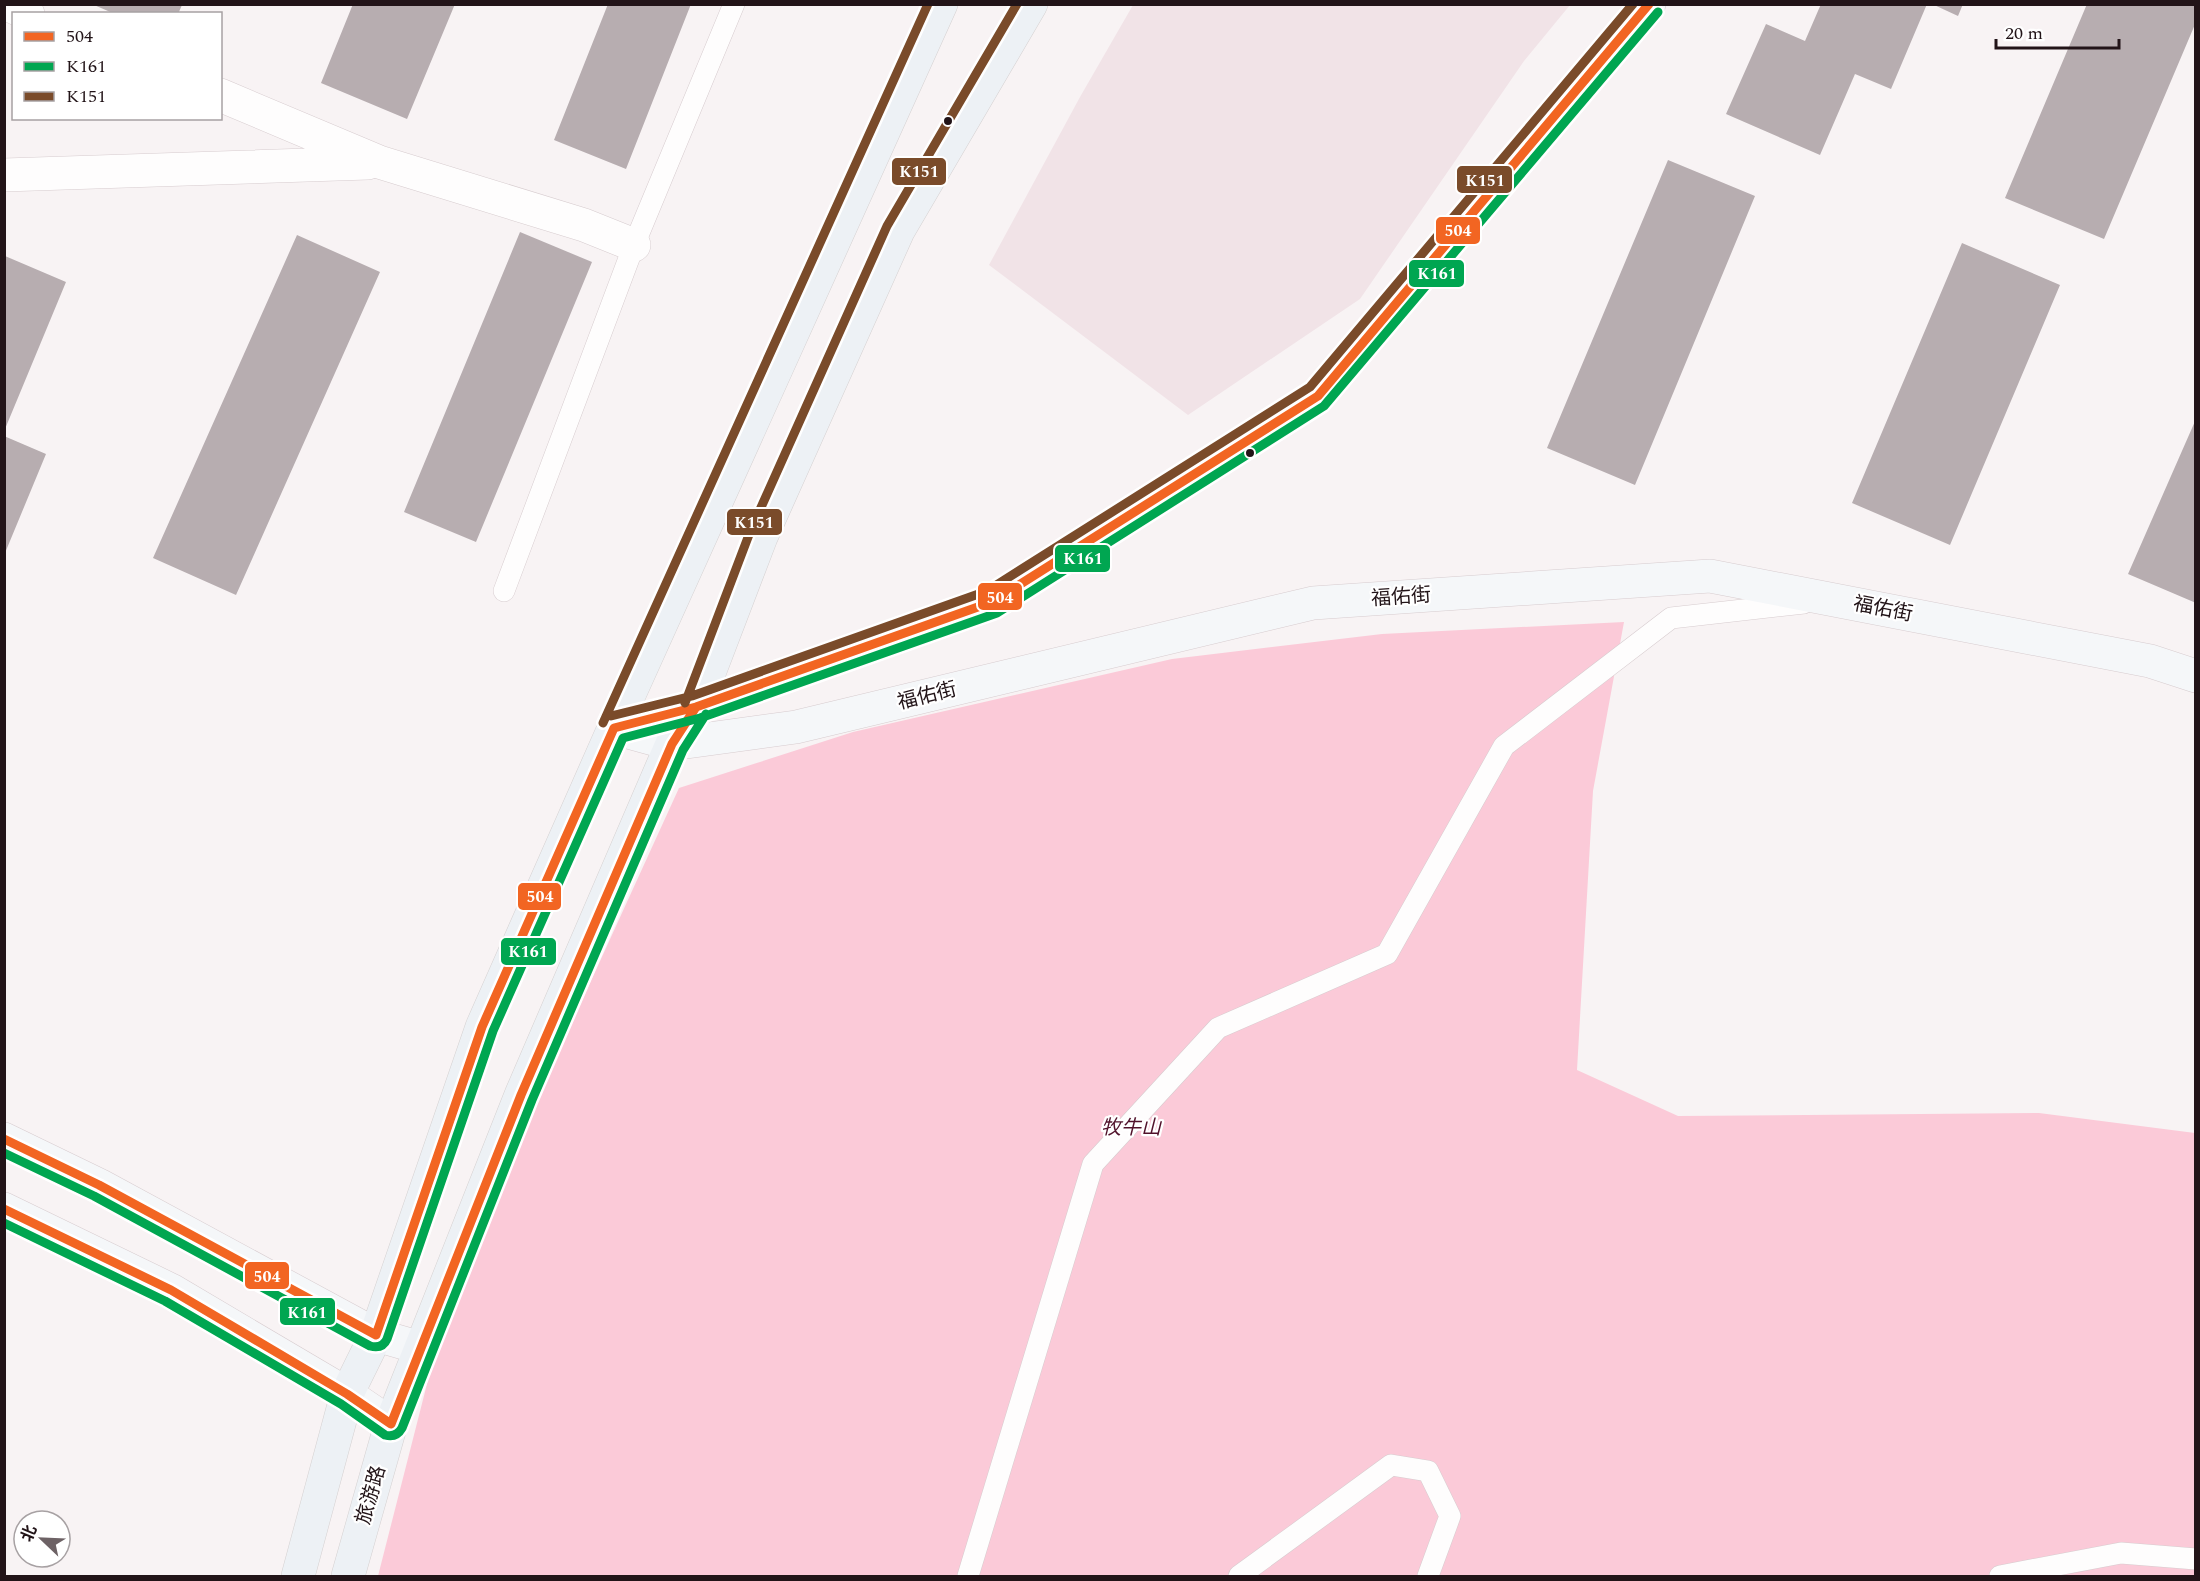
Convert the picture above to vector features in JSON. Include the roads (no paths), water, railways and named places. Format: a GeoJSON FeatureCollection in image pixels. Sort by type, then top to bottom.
{"type":"FeatureCollection","features":[{"type":"Feature","properties":{"kind":"main road"},"geometry":{"type":"LineString","coordinates":[[298,1576],[347,1394],[376,1335],[482,1027],[614,728],[941,4]]}},
{"type":"Feature","properties":{"kind":"main road","name":"旅游路"},"geometry":{"type":"LineString","coordinates":[[348,1576],[391,1424],[521,1095],[672,744],[696,707],[761,537],[898,231],[1030,4]]}},
{"type":"Feature","properties":{"kind":"street"},"geometry":{"type":"LineString","coordinates":[[7,4],[24,12]]}},
{"type":"Feature","properties":{"kind":"street"},"geometry":{"type":"LineString","coordinates":[[614,728],[696,707],[992,602],[1318,396],[1649,4]]}},
{"type":"Feature","properties":{"kind":"street"},"geometry":{"type":"LineString","coordinates":[[222,96],[379,162],[584,225],[634,245]]}},
{"type":"Feature","properties":{"kind":"street"},"geometry":{"type":"LineString","coordinates":[[4,175],[379,162]]}},
{"type":"Feature","properties":{"kind":"street","name":"福佑街"},"geometry":{"type":"LineString","coordinates":[[614,728],[672,744],[796,727],[1313,603],[1710,576],[2150,661],[2196,676]]}},
{"type":"Feature","properties":{"kind":"street"},"geometry":{"type":"LineString","coordinates":[[4,1139],[99,1185],[376,1335],[421,1348]]}},
{"type":"Feature","properties":{"kind":"street"},"geometry":{"type":"LineString","coordinates":[[4,1209],[171,1290],[347,1394],[391,1424]]}},
{"type":"Feature","properties":{"kind":"lane"},"geometry":{"type":"LineString","coordinates":[[504,591],[634,245],[734,4]]}},
{"type":"Feature","properties":{"kind":"lane"},"geometry":{"type":"LineString","coordinates":[[968,1576],[1093,1164],[1218,1028],[1387,954],[1504,746],[1671,618],[1834,599]]}},
{"type":"Feature","properties":{"kind":"lane"},"geometry":{"type":"LineString","coordinates":[[1239,1576],[1391,1465],[1428,1471],[1450,1516],[1428,1576]]}},
{"type":"Feature","properties":{"kind":"lane"},"geometry":{"type":"LineString","coordinates":[[2000,1576],[2121,1552],[2196,1559]]}},
{"type":"Feature","properties":{"kind":"park label","name":"牧牛山"},"geometry":{"type":"Point","coordinates":[1131,1128]}}]}
